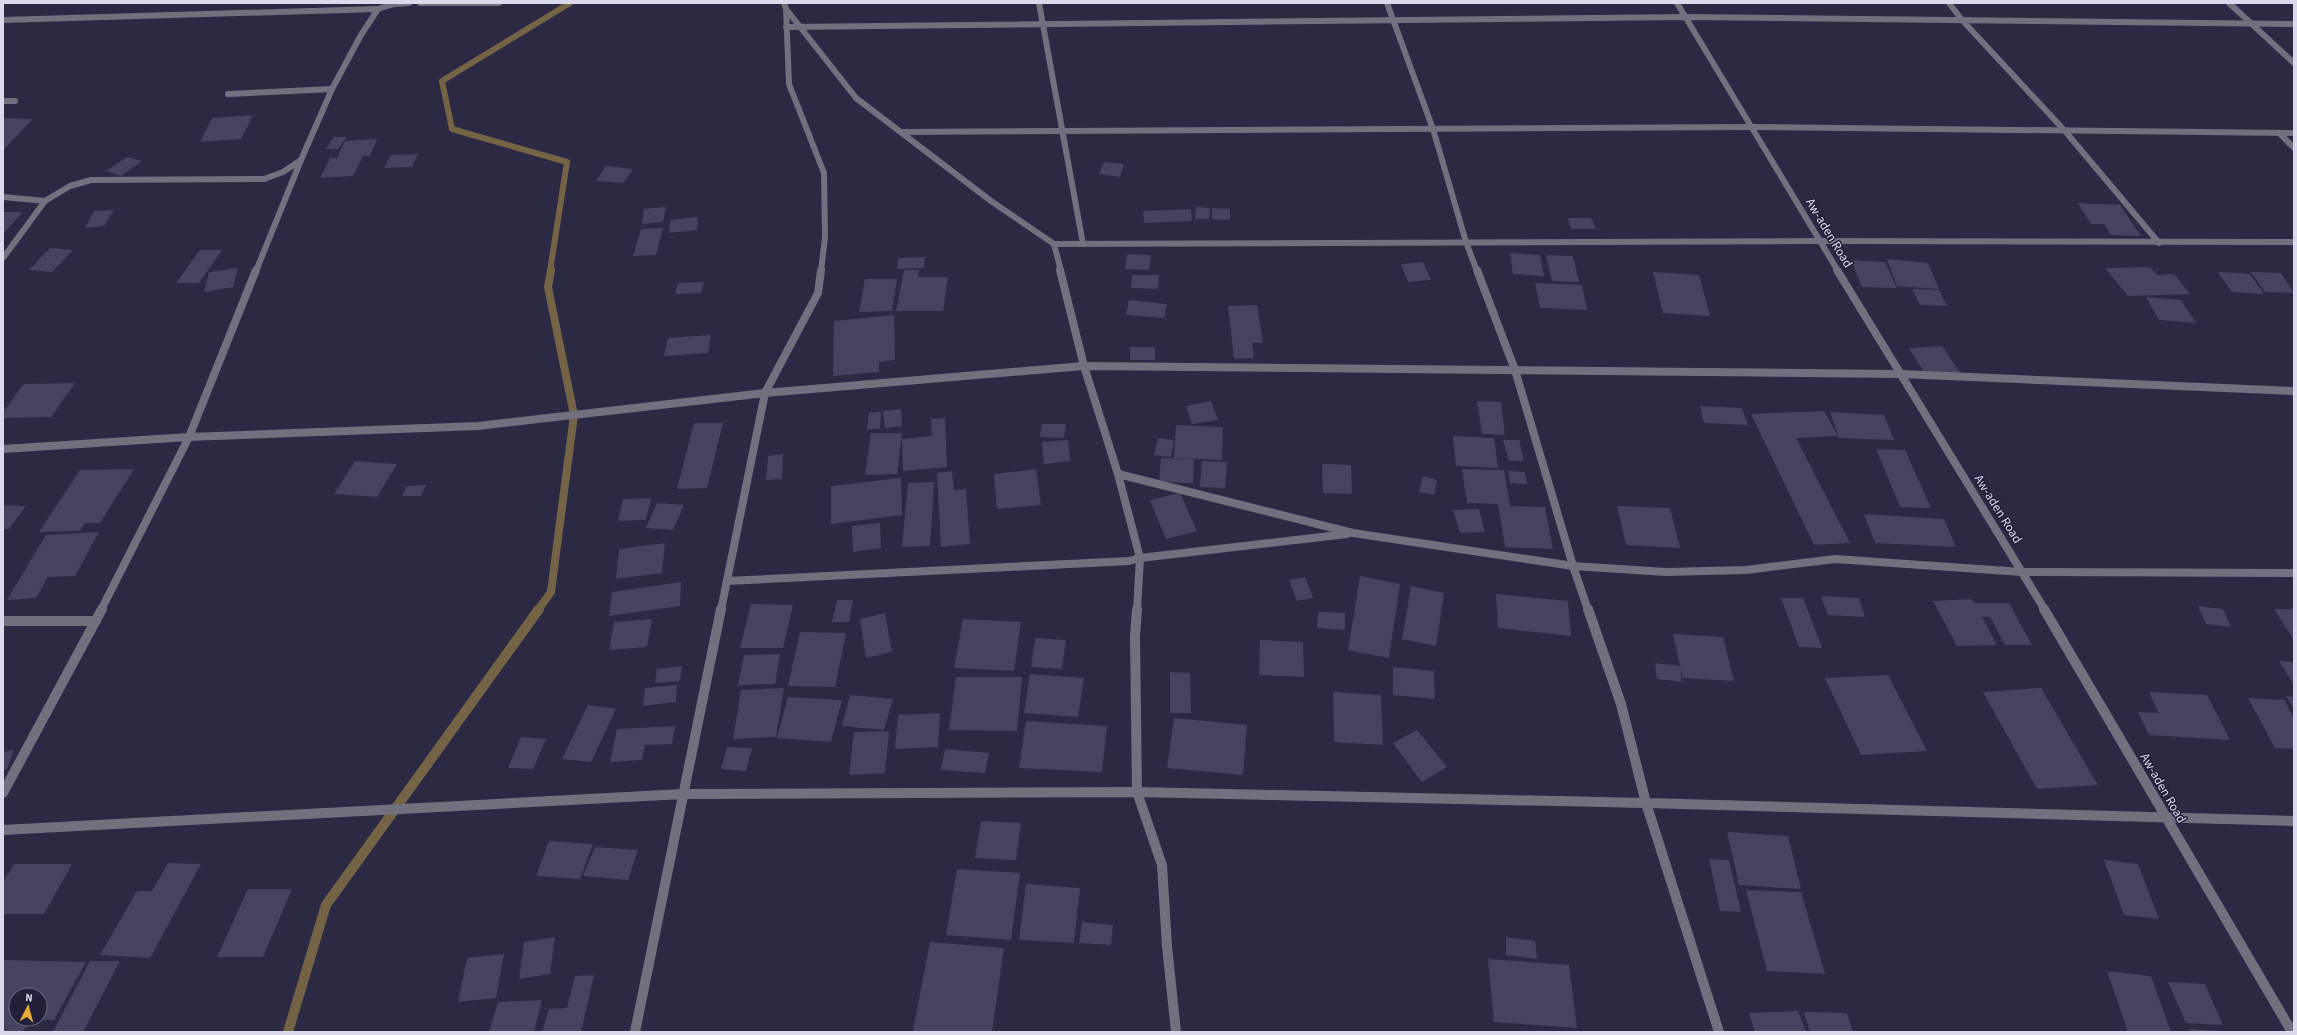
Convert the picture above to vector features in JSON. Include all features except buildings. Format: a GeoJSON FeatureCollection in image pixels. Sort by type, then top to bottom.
{"type":"FeatureCollection","features":[{"type":"Feature","properties":{"kind":"street"},"geometry":{"type":"LineString","coordinates":[[3,20],[378,9],[394,4],[408,3]]}},
{"type":"Feature","properties":{"kind":"street"},"geometry":{"type":"LineString","coordinates":[[420,3],[499,3]]}},
{"type":"Feature","properties":{"kind":"street"},"geometry":{"type":"LineString","coordinates":[[1039,3],[1083,244]]}},
{"type":"Feature","properties":{"kind":"street"},"geometry":{"type":"LineString","coordinates":[[1387,3],[1433,129],[1466,242],[1515,370],[1573,566],[1622,704],[1646,803],[1719,1032]]}},
{"type":"Feature","properties":{"kind":"street","name":"Aw-aden Road"},"geometry":{"type":"LineString","coordinates":[[1677,3],[1819,241],[2022,572],[2292,1032]]}},
{"type":"Feature","properties":{"kind":"street"},"geometry":{"type":"LineString","coordinates":[[1949,3],[1962,20],[2066,131],[2159,243]]}},
{"type":"Feature","properties":{"kind":"street"},"geometry":{"type":"LineString","coordinates":[[2229,3],[2294,63]]}},
{"type":"Feature","properties":{"kind":"street"},"geometry":{"type":"LineString","coordinates":[[785,6],[856,98],[991,201],[1054,244],[1819,241],[2159,243],[2294,242]]}},
{"type":"Feature","properties":{"kind":"street"},"geometry":{"type":"LineString","coordinates":[[635,1032],[765,393],[818,293],[825,237],[824,173],[813,149],[789,84],[785,6]]}},
{"type":"Feature","properties":{"kind":"street"},"geometry":{"type":"LineString","coordinates":[[3,793],[96,621],[189,437],[301,160],[332,89],[361,35],[378,9]]}},
{"type":"Feature","properties":{"kind":"street"},"geometry":{"type":"LineString","coordinates":[[786,27],[1686,17],[2294,24]]}},
{"type":"Feature","properties":{"kind":"street"},"geometry":{"type":"LineString","coordinates":[[228,94],[332,89]]}},
{"type":"Feature","properties":{"kind":"street"},"geometry":{"type":"LineString","coordinates":[[3,101],[15,101]]}},
{"type":"Feature","properties":{"kind":"street"},"geometry":{"type":"LineString","coordinates":[[902,132],[1751,127],[2294,133]]}},
{"type":"Feature","properties":{"kind":"street"},"geometry":{"type":"LineString","coordinates":[[2279,133],[2294,148]]}},
{"type":"Feature","properties":{"kind":"street"},"geometry":{"type":"LineString","coordinates":[[3,258],[45,201],[70,186],[91,180],[264,178],[283,172],[301,160]]}},
{"type":"Feature","properties":{"kind":"street"},"geometry":{"type":"LineString","coordinates":[[3,197],[45,201]]}},
{"type":"Feature","properties":{"kind":"street"},"geometry":{"type":"LineString","coordinates":[[1054,244],[1084,366],[1118,474],[1140,558],[1135,636],[1137,792],[1162,865],[1167,946],[1176,1032]]}},
{"type":"Feature","properties":{"kind":"street"},"geometry":{"type":"LineString","coordinates":[[3,448],[189,437],[478,426],[765,393],[1084,366],[1900,374],[2294,391]]}},
{"type":"Feature","properties":{"kind":"street"},"geometry":{"type":"LineString","coordinates":[[1118,474],[1353,533],[1573,566],[1666,572],[1732,571],[1835,559],[2022,572],[2294,573]]}},
{"type":"Feature","properties":{"kind":"street"},"geometry":{"type":"LineString","coordinates":[[727,581],[1129,561],[1140,558],[1353,533]]}},
{"type":"Feature","properties":{"kind":"street"},"geometry":{"type":"LineString","coordinates":[[3,621],[96,621]]}},
{"type":"Feature","properties":{"kind":"street"},"geometry":{"type":"LineString","coordinates":[[3,830],[683,794],[1137,792],[1646,803],[2166,819],[2294,821]]}},
{"type":"Feature","properties":{"kind":"waterway"},"geometry":{"type":"LineString","coordinates":[[550,271],[567,162],[452,129],[442,81],[570,3]]}},
{"type":"Feature","properties":{"kind":"waterway"},"geometry":{"type":"LineString","coordinates":[[538,610],[551,592],[574,415],[548,287],[551,270]]}},
{"type":"Feature","properties":{"kind":"waterway"},"geometry":{"type":"LineString","coordinates":[[288,1032],[326,905],[539,609]]}}]}
